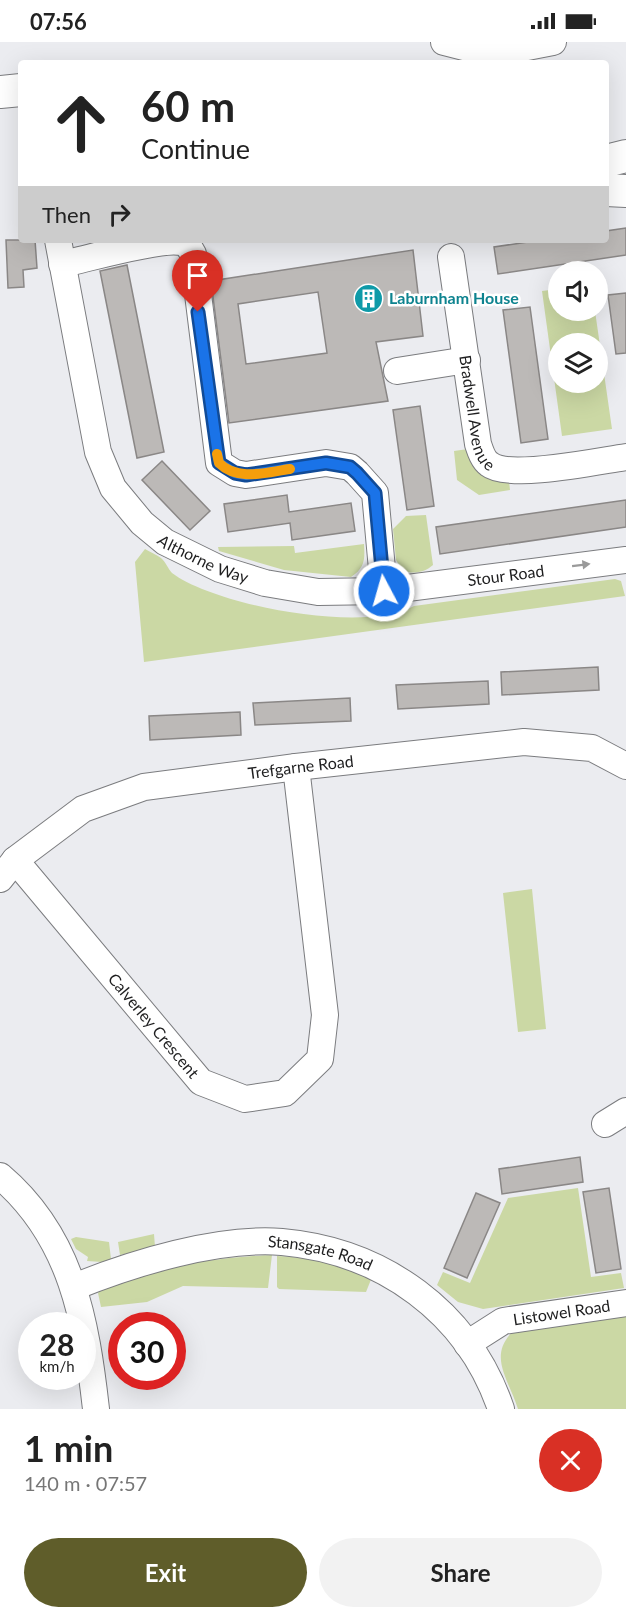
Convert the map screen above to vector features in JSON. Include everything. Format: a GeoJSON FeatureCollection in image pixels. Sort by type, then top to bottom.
{"type":"FeatureCollection","features":[{"type":"Feature","properties":{"kind":"main road"},"geometry":{"type":"LineString","coordinates":[[0,92],[18,90]]}},
{"type":"Feature","properties":{"kind":"main road"},"geometry":{"type":"LineString","coordinates":[[609,160],[626,156]]}},
{"type":"Feature","properties":{"kind":"main road"},"geometry":{"type":"LineString","coordinates":[[609,190],[626,191]]}},
{"type":"Feature","properties":{"kind":"street"},"geometry":{"type":"LineString","coordinates":[[444,42],[491,54],[553,42]]}},
{"type":"Feature","properties":{"kind":"street"},"geometry":{"type":"LineString","coordinates":[[61,252],[162,243]]}},
{"type":"Feature","properties":{"kind":"street"},"geometry":{"type":"LineString","coordinates":[[182,243],[189,246],[193,254],[219,463],[235,473],[246,475],[326,463],[350,467],[375,493],[384,591]]}},
{"type":"Feature","properties":{"kind":"street","name":"Althorne Way"},"geometry":{"type":"LineString","coordinates":[[61,252],[98,452],[113,488],[142,523],[165,542],[220,569],[264,583],[318,592],[384,591]]}},
{"type":"Feature","properties":{"kind":"street","name":"Bradwell Avenue"},"geometry":{"type":"LineString","coordinates":[[451,257],[478,444],[488,464],[506,471],[538,470],[626,457]]}},
{"type":"Feature","properties":{"kind":"street"},"geometry":{"type":"LineString","coordinates":[[397,371],[467,360]]}},
{"type":"Feature","properties":{"kind":"street","name":"Stour Road"},"geometry":{"type":"LineString","coordinates":[[384,591],[626,560]]}},
{"type":"Feature","properties":{"kind":"street","name":"Trefgarne Road"},"geometry":{"type":"LineString","coordinates":[[8,870],[83,809],[144,787],[296,767],[524,742],[592,748],[626,766]]}},
{"type":"Feature","properties":{"kind":"street","name":"Calverley Crescent"},"geometry":{"type":"LineString","coordinates":[[8,870],[201,1082],[245,1099],[285,1093],[320,1059],[325,1016],[296,767]]}},
{"type":"Feature","properties":{"kind":"street"},"geometry":{"type":"LineString","coordinates":[[0,1176],[36,1216],[59,1250],[74,1287],[89,1349],[96,1409]]}},
{"type":"Feature","properties":{"kind":"street","name":"Stansgate Road"},"geometry":{"type":"LineString","coordinates":[[74,1287],[121,1268],[173,1254],[244,1244],[281,1242],[315,1247],[380,1267],[424,1297],[453,1323],[494,1390],[501,1409]]}},
{"type":"Feature","properties":{"kind":"street","name":"Listowel Road"},"geometry":{"type":"LineString","coordinates":[[467,1344],[503,1321],[626,1303]]}},
{"type":"Feature","properties":{"kind":"green space"},"geometry":{"type":"Polygon","coordinates":[[[548,290],[548,321],[596,321],[598,333],[548,334],[542,291],[548,290]]]}},
{"type":"Feature","properties":{"kind":"green space"},"geometry":{"type":"Polygon","coordinates":[[[556,393],[607,393],[612,429],[562,436],[556,393]]]}},
{"type":"Feature","properties":{"kind":"green space"},"geometry":{"type":"Polygon","coordinates":[[[468,449],[509,481],[510,490],[479,495],[457,480],[454,451],[468,449]]]}},
{"type":"Feature","properties":{"kind":"green space"},"geometry":{"type":"Polygon","coordinates":[[[426,515],[433,565],[419,572],[403,571],[396,560],[393,529],[406,516],[426,515]]]}},
{"type":"Feature","properties":{"kind":"green space"},"geometry":{"type":"Polygon","coordinates":[[[364,544],[363,563],[351,577],[284,570],[219,551],[218,547],[294,546],[295,553],[364,544]]]}},
{"type":"Feature","properties":{"kind":"green space"},"geometry":{"type":"Polygon","coordinates":[[[145,549],[161,558],[172,573],[193,585],[222,596],[255,605],[328,617],[392,614],[414,606],[615,579],[621,581],[625,596],[144,662],[135,562],[145,549]]]}},
{"type":"Feature","properties":{"kind":"green space"},"geometry":{"type":"Polygon","coordinates":[[[532,889],[546,1029],[518,1032],[503,893],[532,889]]]}},
{"type":"Feature","properties":{"kind":"green space"},"geometry":{"type":"Polygon","coordinates":[[[578,1188],[591,1277],[621,1273],[624,1288],[483,1309],[458,1302],[437,1285],[443,1272],[470,1283],[508,1198],[578,1188]]]}},
{"type":"Feature","properties":{"kind":"green space"},"geometry":{"type":"Polygon","coordinates":[[[154,1234],[155,1247],[120,1255],[118,1242],[154,1234]]]}},
{"type":"Feature","properties":{"kind":"green space"},"geometry":{"type":"Polygon","coordinates":[[[76,1237],[109,1242],[111,1259],[102,1262],[87,1261],[88,1257],[76,1249],[71,1239],[76,1237]]]}},
{"type":"Feature","properties":{"kind":"green space"},"geometry":{"type":"Polygon","coordinates":[[[272,1255],[268,1288],[183,1286],[147,1302],[101,1307],[98,1293],[110,1284],[153,1270],[233,1258],[272,1255]]]}},
{"type":"Feature","properties":{"kind":"green space"},"geometry":{"type":"Polygon","coordinates":[[[277,1256],[325,1263],[372,1277],[366,1292],[279,1289],[277,1287],[277,1256]]]}},
{"type":"Feature","properties":{"kind":"green space"},"geometry":{"type":"Polygon","coordinates":[[[626,1314],[626,1409],[518,1409],[505,1375],[501,1355],[509,1336],[519,1326],[626,1314]]]}},
{"type":"Feature","properties":{"kind":"building"},"geometry":{"type":"Polygon","coordinates":[[[626,228],[626,255],[586,261],[548,261],[548,267],[498,274],[494,247],[521,243],[609,243],[609,231],[626,228]]]}},
{"type":"Feature","properties":{"kind":"building"},"geometry":{"type":"Polygon","coordinates":[[[6,240],[35,243],[37,268],[23,270],[24,287],[8,288],[6,240]]]}},
{"type":"Feature","properties":{"kind":"building"},"geometry":{"type":"Polygon","coordinates":[[[413,250],[423,336],[376,342],[388,401],[229,423],[211,281],[413,250]],[[318,292],[238,304],[246,364],[327,353],[318,292]]]}},
{"type":"Feature","properties":{"kind":"building"},"geometry":{"type":"Polygon","coordinates":[[[127,265],[164,452],[137,458],[100,271],[127,265]]]}},
{"type":"Feature","properties":{"kind":"building"},"geometry":{"type":"Polygon","coordinates":[[[626,293],[626,353],[616,354],[608,295],[626,293]]]}},
{"type":"Feature","properties":{"kind":"building"},"geometry":{"type":"Polygon","coordinates":[[[530,307],[548,439],[521,443],[503,310],[530,307]]]}},
{"type":"Feature","properties":{"kind":"building"},"geometry":{"type":"Polygon","coordinates":[[[420,406],[434,506],[407,510],[393,410],[420,406]]]}},
{"type":"Feature","properties":{"kind":"building"},"geometry":{"type":"Polygon","coordinates":[[[162,461],[210,511],[190,530],[142,480],[162,461]]]}},
{"type":"Feature","properties":{"kind":"building"},"geometry":{"type":"Polygon","coordinates":[[[287,495],[289,512],[351,503],[355,531],[292,540],[290,523],[228,532],[224,504],[287,495]]]}},
{"type":"Feature","properties":{"kind":"building"},"geometry":{"type":"Polygon","coordinates":[[[626,500],[626,527],[440,554],[436,527],[626,500]]]}},
{"type":"Feature","properties":{"kind":"building"},"geometry":{"type":"Polygon","coordinates":[[[598,667],[599,690],[502,695],[501,672],[598,667]]]}},
{"type":"Feature","properties":{"kind":"building"},"geometry":{"type":"Polygon","coordinates":[[[488,681],[489,704],[398,709],[396,685],[488,681]]]}},
{"type":"Feature","properties":{"kind":"building"},"geometry":{"type":"Polygon","coordinates":[[[350,698],[351,721],[255,725],[253,703],[350,698]]]}},
{"type":"Feature","properties":{"kind":"building"},"geometry":{"type":"Polygon","coordinates":[[[240,712],[241,735],[150,740],[149,716],[240,712]]]}},
{"type":"Feature","properties":{"kind":"building"},"geometry":{"type":"Polygon","coordinates":[[[580,1157],[583,1182],[502,1194],[499,1169],[580,1157]]]}},
{"type":"Feature","properties":{"kind":"building"},"geometry":{"type":"Polygon","coordinates":[[[609,1188],[621,1269],[596,1273],[583,1192],[609,1188]]]}},
{"type":"Feature","properties":{"kind":"building"},"geometry":{"type":"Polygon","coordinates":[[[476,1193],[500,1203],[467,1278],[444,1268],[476,1193]]]}},
{"type":"Feature","properties":{"kind":"slow traffic"},"geometry":{"type":"LineString","coordinates":[[217,454],[219,463],[225,469],[235,473],[246,475],[290,469]]}},
{"type":"Feature","properties":{"kind":"place","name":"Laburnham House"},"geometry":{"type":"Point","coordinates":[368,298]}},
{"type":"Feature","properties":{"kind":"route"},"geometry":{"type":"LineString","coordinates":[[198,312],[219,463],[225,469],[246,475],[326,463],[350,467],[375,493],[384,591]]}}]}
